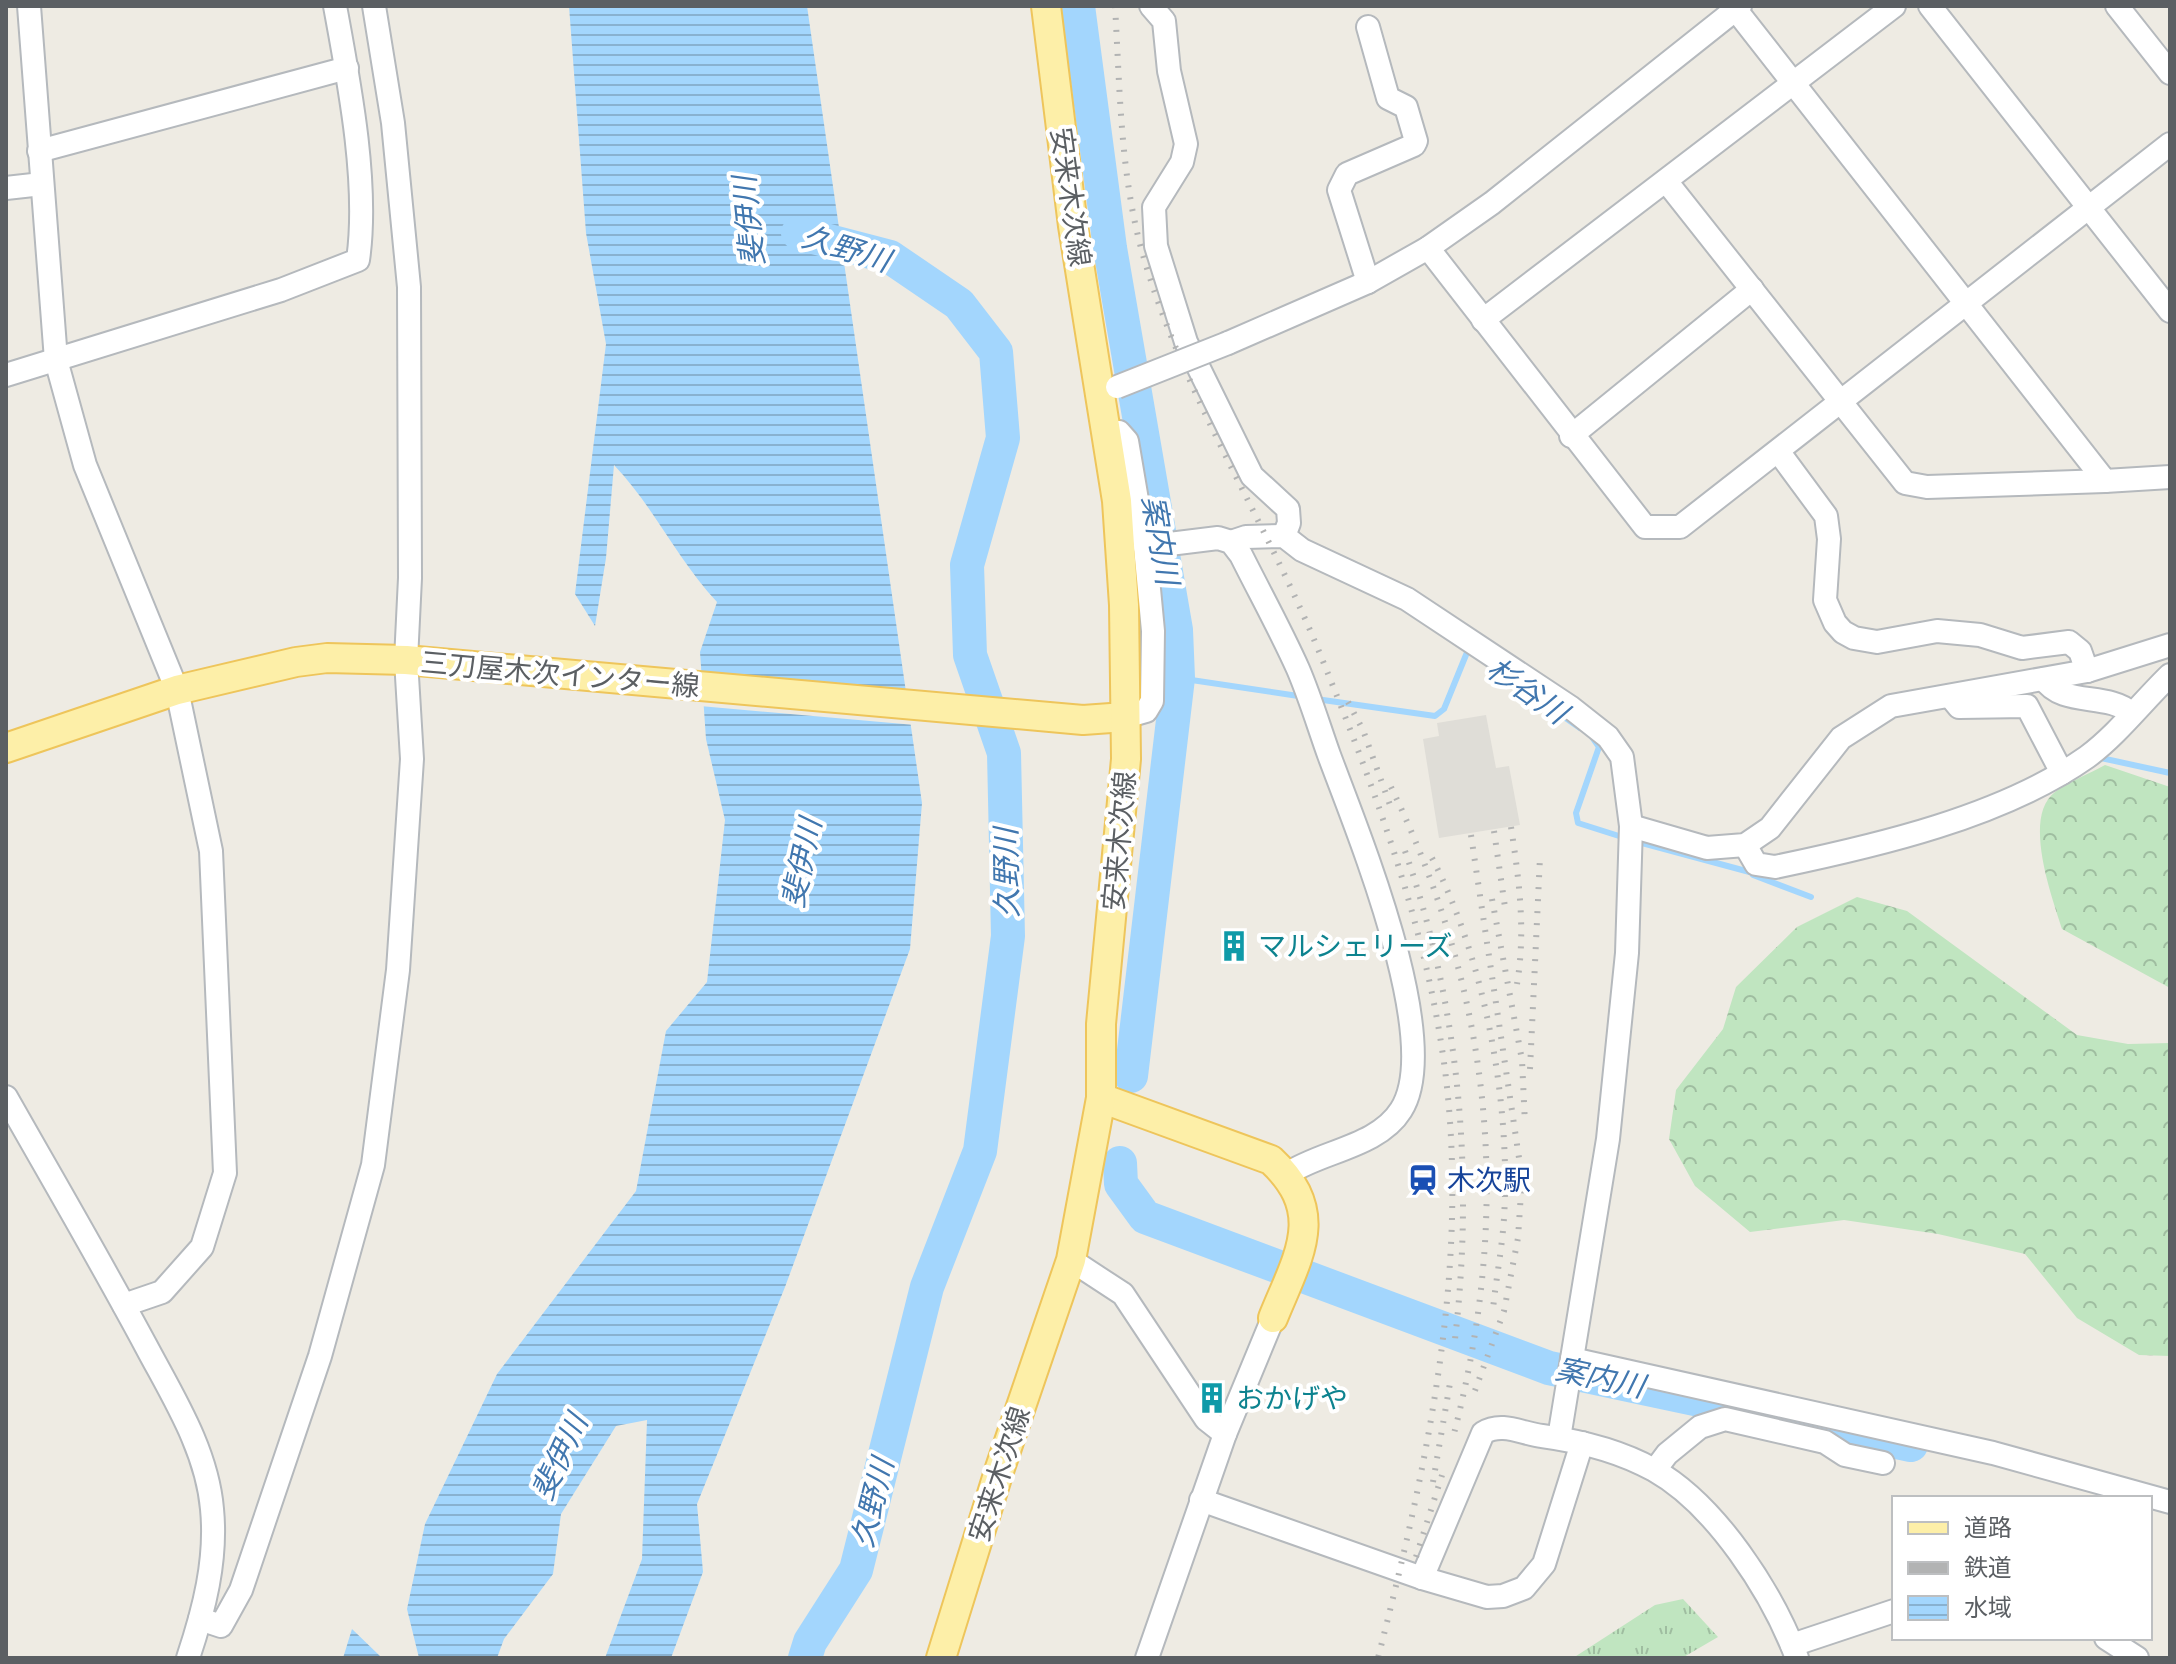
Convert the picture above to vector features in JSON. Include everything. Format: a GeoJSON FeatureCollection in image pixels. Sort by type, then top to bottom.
{"type":"FeatureCollection","features":[{"type":"Feature","properties":{"kind":"main road","name":"安来木次線"},"geometry":{"type":"LineString","coordinates":[[941,1658],[1000,1468],[1071,1260],[1101,1098],[1101,1024],[1126,759],[1124,605],[1117,501],[1107,433],[1109,390],[1073,226],[1046,6]]}},
{"type":"Feature","properties":{"kind":"main road","name":"三刀屋木次インター線"},"geometry":{"type":"LineString","coordinates":[[6,748],[177,690],[327,658],[418,662],[1083,720],[1125,717]]}},
{"type":"Feature","properties":{"kind":"main road"},"geometry":{"type":"LineString","coordinates":[[1101,1098],[1271,1160],[1287,1174],[1302,1196],[1305,1225],[1273,1318]]}},
{"type":"Feature","properties":{"kind":"street"},"geometry":{"type":"LineString","coordinates":[[29,6],[56,360],[85,465],[177,690],[211,851],[225,1173],[202,1247],[162,1292],[124,1305]]}},
{"type":"Feature","properties":{"kind":"street"},"geometry":{"type":"LineString","coordinates":[[6,375],[281,290],[358,260],[363,224],[347,68],[335,6]]}},
{"type":"Feature","properties":{"kind":"street"},"geometry":{"type":"LineString","coordinates":[[200,1619],[221,1626],[241,1590],[320,1356],[373,1165],[398,970],[418,662],[410,578],[409,287],[393,123],[374,6]]}},
{"type":"Feature","properties":{"kind":"street"},"geometry":{"type":"LineString","coordinates":[[1151,6],[1164,21],[1169,71],[1186,144],[1182,162],[1154,207],[1156,246],[1186,342],[1252,476],[1288,509],[1289,523],[1284,536]]}},
{"type":"Feature","properties":{"kind":"street"},"geometry":{"type":"LineString","coordinates":[[1483,320],[1894,6]]}},
{"type":"Feature","properties":{"kind":"street"},"geometry":{"type":"LineString","coordinates":[[1930,6],[2170,311]]}},
{"type":"Feature","properties":{"kind":"street"},"geometry":{"type":"LineString","coordinates":[[2117,6],[2170,73]]}},
{"type":"Feature","properties":{"kind":"street"},"geometry":{"type":"LineString","coordinates":[[1109,390],[1228,343],[1368,282],[1428,248],[1492,203],[1738,8],[1966,306],[2105,481]]}},
{"type":"Feature","properties":{"kind":"street"},"geometry":{"type":"LineString","coordinates":[[1368,27],[1388,98],[1406,107],[1416,141],[1414,145],[1347,174],[1340,181],[1339,190],[1368,282]]}},
{"type":"Feature","properties":{"kind":"street"},"geometry":{"type":"LineString","coordinates":[[39,151],[347,68]]}},
{"type":"Feature","properties":{"kind":"street"},"geometry":{"type":"LineString","coordinates":[[1428,248],[1571,436],[1645,527],[1680,527],[2170,144]]}},
{"type":"Feature","properties":{"kind":"street"},"geometry":{"type":"LineString","coordinates":[[1666,181],[1905,483],[1927,487],[2170,477]]}},
{"type":"Feature","properties":{"kind":"street"},"geometry":{"type":"LineString","coordinates":[[6,188],[42,184]]}},
{"type":"Feature","properties":{"kind":"street"},"geometry":{"type":"LineString","coordinates":[[1571,436],[1752,289]]}},
{"type":"Feature","properties":{"kind":"street"},"geometry":{"type":"LineString","coordinates":[[1107,433],[1119,432],[1127,441],[1158,545],[1153,631],[1154,694],[1146,711],[1125,717]]}},
{"type":"Feature","properties":{"kind":"street"},"geometry":{"type":"LineString","coordinates":[[1778,451],[1826,516],[1829,539],[1825,600],[1835,623],[1843,632],[1854,638],[1877,642],[1937,631],[1980,635],[2022,648],[2069,642],[2080,651],[2087,671]]}},
{"type":"Feature","properties":{"kind":"street"},"geometry":{"type":"LineString","coordinates":[[1158,545],[1218,538],[1231,542],[1246,537],[1284,536],[1302,550],[1407,599],[1570,707],[1608,737],[1625,766],[1631,826],[1627,953],[1608,1139],[1559,1438]]}},
{"type":"Feature","properties":{"kind":"street"},"geometry":{"type":"LineString","coordinates":[[1231,542],[1299,671],[1369,861],[1407,998],[1412,1040],[1412,1084],[1400,1113],[1377,1134],[1302,1164],[1287,1174]]}},
{"type":"Feature","properties":{"kind":"street"},"geometry":{"type":"LineString","coordinates":[[1631,826],[1707,848],[1745,845],[1770,828],[1827,753],[1857,725],[1891,706],[2087,671],[2170,645]]}},
{"type":"Feature","properties":{"kind":"street"},"geometry":{"type":"LineString","coordinates":[[1745,845],[1750,858],[1764,867],[1814,859],[1963,815],[2021,794],[2090,755],[2170,675]]}},
{"type":"Feature","properties":{"kind":"street"},"geometry":{"type":"LineString","coordinates":[[2044,679],[2055,691],[2119,706],[2131,713]]}},
{"type":"Feature","properties":{"kind":"street"},"geometry":{"type":"LineString","coordinates":[[1950,695],[1959,707],[2027,706],[2062,773]]}},
{"type":"Feature","properties":{"kind":"street"},"geometry":{"type":"LineString","coordinates":[[6,1097],[186,1421],[207,1479],[214,1540],[200,1619],[188,1658]]}},
{"type":"Feature","properties":{"kind":"street"},"geometry":{"type":"LineString","coordinates":[[1071,1260],[1123,1294],[1206,1419],[1225,1434]]}},
{"type":"Feature","properties":{"kind":"street"},"geometry":{"type":"LineString","coordinates":[[1147,1658],[1225,1434],[1273,1318]]}},
{"type":"Feature","properties":{"kind":"street"},"geometry":{"type":"LineString","coordinates":[[1571,1368],[1740,1410],[1993,1453],[2148,1496]]}},
{"type":"Feature","properties":{"kind":"street"},"geometry":{"type":"LineString","coordinates":[[1655,1470],[1667,1454],[1700,1427],[1740,1410],[1825,1442],[1845,1455],[1883,1463]]}},
{"type":"Feature","properties":{"kind":"street"},"geometry":{"type":"LineString","coordinates":[[1422,1578],[1483,1433],[1505,1428],[1582,1443],[1655,1470],[1701,1509],[1742,1556],[1794,1652],[1892,1612]]}},
{"type":"Feature","properties":{"kind":"street"},"geometry":{"type":"LineString","coordinates":[[1201,1500],[1422,1578],[1487,1597],[1503,1596],[1524,1588],[1544,1564],[1582,1443]]}},
{"type":"Feature","properties":{"kind":"street"},"geometry":{"type":"LineString","coordinates":[[2109,1640],[2137,1658]]}},
{"type":"Feature","properties":{"kind":"shaded area"},"geometry":{"type":"Polygon","coordinates":[[[1486,715],[1496,768],[1509,766],[1520,825],[1439,838],[1423,739],[1439,736],[1437,723],[1486,715]]]}},
{"type":"Feature","properties":{"kind":"green space"},"geometry":{"type":"Polygon","coordinates":[[[2105,765],[2170,787],[2170,988],[2062,929],[2052,898],[2040,838],[2045,804],[2061,788],[2105,765]]]}},
{"type":"Feature","properties":{"kind":"green space"},"geometry":{"type":"Polygon","coordinates":[[[1857,897],[1907,911],[2077,1035],[2128,1044],[2170,1043],[2170,1356],[2139,1355],[2077,1318],[2025,1254],[1938,1234],[1844,1220],[1750,1232],[1695,1186],[1669,1139],[1676,1090],[1723,1029],[1736,987],[1797,927],[1857,897]]]}},
{"type":"Feature","properties":{"kind":"green space"},"geometry":{"type":"Polygon","coordinates":[[[1683,1599],[1718,1637],[1682,1658],[1573,1658],[1655,1605],[1683,1599]]]}},
{"type":"Feature","properties":{"kind":"water","name":"斐伊川"},"geometry":{"type":"Polygon","coordinates":[[[569,6],[807,6],[922,803],[910,949],[785,1287],[697,1504],[703,1572],[671,1658],[605,1658],[642,1559],[647,1420],[616,1426],[561,1514],[553,1574],[504,1639],[497,1658],[419,1658],[407,1609],[425,1524],[497,1374],[636,1191],[666,1031],[707,982],[725,820],[706,739],[700,652],[717,602],[614,465],[606,558],[595,626],[575,594],[606,344],[586,233],[569,6]]]}},
{"type":"Feature","properties":{"kind":"water"},"geometry":{"type":"Polygon","coordinates":[[[352,1629],[380,1656],[380,1658],[343,1658],[352,1629]]]}},
{"type":"Feature","properties":{"kind":"pier"},"geometry":{"type":"Polygon","coordinates":[[[697,674],[910,692],[915,725],[700,706],[697,674]]]}},
{"type":"Feature","properties":{"kind":"waterway","name":"案内川"},"geometry":{"type":"LineString","coordinates":[[1078,6],[1110,248],[1176,630],[1178,678],[1131,1076]]}},
{"type":"Feature","properties":{"kind":"waterway","name":"久野川"},"geometry":{"type":"LineString","coordinates":[[798,233],[890,257],[959,304],[996,352],[1003,438],[967,565],[970,655],[1004,753],[1008,936],[980,1151],[927,1287],[856,1570],[810,1642],[805,1658]]}},
{"type":"Feature","properties":{"kind":"waterway","name":"杉谷川"},"geometry":{"type":"LineString","coordinates":[[1316,699],[1435,716],[1444,709],[1468,650],[1472,652]]}},
{"type":"Feature","properties":{"kind":"waterway","name":"杉谷川"},"geometry":{"type":"LineString","coordinates":[[1178,678],[1305,697]]}},
{"type":"Feature","properties":{"kind":"waterway","name":"杉谷川"},"geometry":{"type":"LineString","coordinates":[[1537,698],[1580,728]]}},
{"type":"Feature","properties":{"kind":"waterway","name":"杉谷川"},"geometry":{"type":"LineString","coordinates":[[1592,737],[1599,747],[1576,813],[1578,823],[1619,836]]}},
{"type":"Feature","properties":{"kind":"waterway","name":"杉谷川"},"geometry":{"type":"LineString","coordinates":[[2096,761],[2101,758],[2170,773]]}},
{"type":"Feature","properties":{"kind":"waterway","name":"杉谷川"},"geometry":{"type":"LineString","coordinates":[[1642,843],[1757,874]]}},
{"type":"Feature","properties":{"kind":"waterway"},"geometry":{"type":"LineString","coordinates":[[1753,875],[1811,897]]}},
{"type":"Feature","properties":{"kind":"waterway","name":"案内川"},"geometry":{"type":"LineString","coordinates":[[1120,1163],[1121,1184],[1145,1217],[1549,1368],[1911,1445]]}},
{"type":"Feature","properties":{"kind":"railway"},"geometry":{"type":"LineString","coordinates":[[1115,6],[1125,163],[1143,255],[1179,356],[1296,600],[1358,751],[1411,908],[1425,962],[1445,1070],[1451,1145],[1452,1219],[1448,1293],[1427,1440],[1378,1658]]}},
{"type":"Feature","properties":{"kind":"railway"},"geometry":{"type":"LineString","coordinates":[[1348,702],[1363,730],[1390,805]]}},
{"type":"Feature","properties":{"kind":"railway"},"geometry":{"type":"LineString","coordinates":[[1391,787],[1426,867],[1453,947],[1472,1027],[1483,1108],[1487,1190],[1483,1273],[1471,1356],[1452,1441]]}},
{"type":"Feature","properties":{"kind":"railway"},"geometry":{"type":"LineString","coordinates":[[1511,827],[1521,925],[1517,984]]}},
{"type":"Feature","properties":{"kind":"railway"},"geometry":{"type":"LineString","coordinates":[[1494,831],[1506,914]]}},
{"type":"Feature","properties":{"kind":"railway"},"geometry":{"type":"LineString","coordinates":[[1471,835],[1522,1178],[1518,1238],[1504,1311],[1473,1396]]}},
{"type":"Feature","properties":{"kind":"railway"},"geometry":{"type":"LineString","coordinates":[[1405,851],[1439,970],[1458,1092],[1463,1216],[1455,1339]]}},
{"type":"Feature","properties":{"kind":"railway"},"geometry":{"type":"LineString","coordinates":[[1530,1069],[1540,857]]}},
{"type":"Feature","properties":{"kind":"railway"},"geometry":{"type":"LineString","coordinates":[[1432,858],[1467,941],[1480,987],[1498,1081],[1505,1174],[1503,1230],[1493,1309]]}},
{"type":"Feature","properties":{"kind":"railway"},"geometry":{"type":"LineString","coordinates":[[1492,899],[1522,1060],[1525,1124]]}},
{"type":"Feature","properties":{"kind":"railway"},"geometry":{"type":"LineString","coordinates":[[1433,1482],[1450,1383]]}},
{"type":"Feature","properties":{"kind":"railway"},"geometry":{"type":"LineString","coordinates":[[1416,1557],[1443,1472]]}},
{"type":"Feature","properties":{"kind":"place","name":"マルシェリーズ"},"geometry":{"type":"Point","coordinates":[1234,946]}},
{"type":"Feature","properties":{"kind":"place","name":"木次駅"},"geometry":{"type":"Point","coordinates":[1423,1180]}},
{"type":"Feature","properties":{"kind":"place","name":"おかげや"},"geometry":{"type":"Point","coordinates":[1212,1398]}}]}
